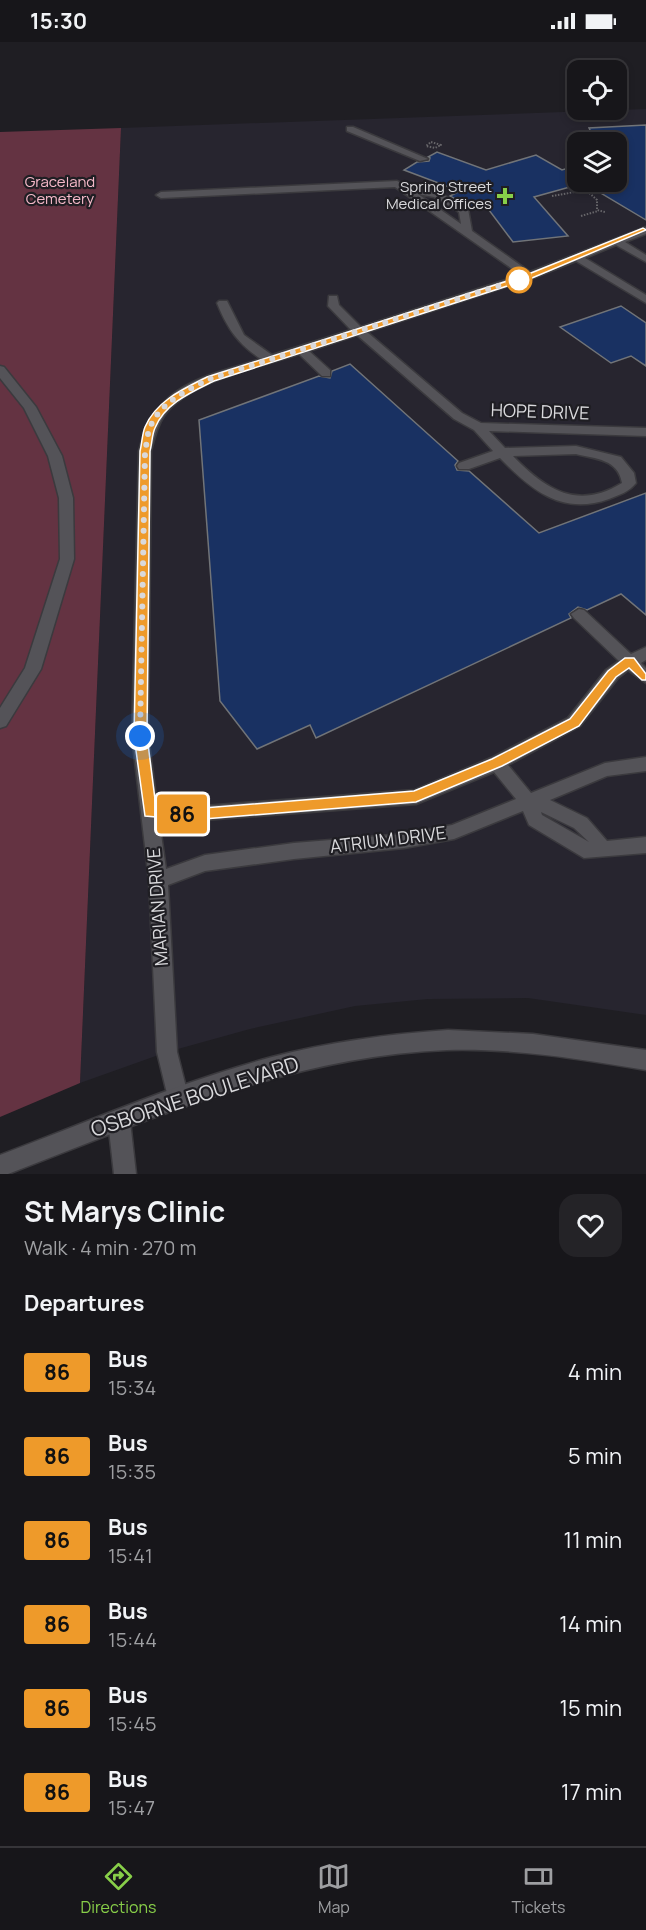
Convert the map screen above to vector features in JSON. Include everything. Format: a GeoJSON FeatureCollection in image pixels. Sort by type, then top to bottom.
{"type":"FeatureCollection","features":[{"type":"Feature","properties":{"kind":"street"},"geometry":{"type":"LineString","coordinates":[[350,129],[423,159]]}},
{"type":"Feature","properties":{"kind":"street"},"geometry":{"type":"LineString","coordinates":[[161,195],[397,184],[529,276]]}},
{"type":"Feature","properties":{"kind":"street"},"geometry":{"type":"LineString","coordinates":[[403,188],[437,195],[464,211],[467,234]]}},
{"type":"Feature","properties":{"kind":"street","name":"MARIAN DRIVE"},"geometry":{"type":"LineString","coordinates":[[178,1099],[167,1052],[158,880],[140,736],[145,451],[150,428],[163,409],[181,393],[210,379],[529,276],[646,230]]}},
{"type":"Feature","properties":{"kind":"street"},"geometry":{"type":"LineString","coordinates":[[616,241],[646,259]]}},
{"type":"Feature","properties":{"kind":"street"},"geometry":{"type":"LineString","coordinates":[[576,256],[646,300]]}},
{"type":"Feature","properties":{"kind":"street"},"geometry":{"type":"LineString","coordinates":[[631,291],[646,286]]}},
{"type":"Feature","properties":{"kind":"street","name":"HOPE DRIVE"},"geometry":{"type":"LineString","coordinates":[[333,298],[334,306],[359,331],[458,416],[478,428],[646,432]]}},
{"type":"Feature","properties":{"kind":"street"},"geometry":{"type":"LineString","coordinates":[[223,303],[234,333],[271,360]]}},
{"type":"Feature","properties":{"kind":"street"},"geometry":{"type":"LineString","coordinates":[[301,350],[326,373]]}},
{"type":"Feature","properties":{"kind":"street"},"geometry":{"type":"LineString","coordinates":[[0,370],[30,406],[55,456],[66,498],[67,560],[33,669],[0,722]]}},
{"type":"Feature","properties":{"kind":"street"},"geometry":{"type":"LineString","coordinates":[[464,466],[503,452],[576,450],[616,460],[627,473],[630,483],[626,488],[586,501],[569,501],[550,493],[523,473],[503,452],[478,428]]}},
{"type":"Feature","properties":{"kind":"street"},"geometry":{"type":"LineString","coordinates":[[579,614],[646,677]]}},
{"type":"Feature","properties":{"kind":"street"},"geometry":{"type":"LineString","coordinates":[[149,812],[191,814],[416,797],[497,763],[574,722],[612,674],[646,653]]}},
{"type":"Feature","properties":{"kind":"street"},"geometry":{"type":"LineString","coordinates":[[497,763],[528,801],[535,820],[584,850],[646,845]]}},
{"type":"Feature","properties":{"kind":"street","name":"ATRIUM DRIVE"},"geometry":{"type":"LineString","coordinates":[[158,880],[205,863],[294,851],[404,841],[454,832],[605,770],[646,764]]}},
{"type":"Feature","properties":{"kind":"street","name":"OSBORNE BOULEVARD"},"geometry":{"type":"LineString","coordinates":[[0,1166],[178,1099],[272,1068],[312,1058],[422,1042],[483,1041],[544,1045],[646,1060]]}},
{"type":"Feature","properties":{"kind":"street"},"geometry":{"type":"LineString","coordinates":[[119,1121],[125,1174]]}},
{"type":"Feature","properties":{"kind":"path"},"geometry":{"type":"LineString","coordinates":[[552,196],[586,190],[597,200],[595,207],[599,211]]}},
{"type":"Feature","properties":{"kind":"path"},"geometry":{"type":"LineString","coordinates":[[581,216],[599,211],[605,212]]}},
{"type":"Feature","properties":{"kind":"shaded area"},"geometry":{"type":"Polygon","coordinates":[[[646,109],[646,1015],[528,998],[428,999],[355,1006],[250,1029],[167,1052],[80,1083],[121,128],[567,112],[567,120],[627,120],[627,110],[646,109]]]}},
{"type":"Feature","properties":{"kind":"green space","name":"Graceland Cemetery"},"geometry":{"type":"Polygon","coordinates":[[[121,128],[80,1083],[0,1117],[0,132],[121,128]]]}},
{"type":"Feature","properties":{"kind":"building","name":"Spring Street Medical Offices"},"geometry":{"type":"Polygon","coordinates":[[[646,125],[646,220],[599,192],[627,192],[627,132],[591,132],[589,128],[646,125]]]}},
{"type":"Feature","properties":{"kind":"building","name":"Spring Street Medical Offices"},"geometry":{"type":"Polygon","coordinates":[[[437,152],[486,170],[536,155],[562,170],[567,168],[567,188],[534,197],[568,236],[513,242],[486,206],[470,208],[450,196],[460,191],[404,170],[417,162],[429,161],[428,157],[437,152]]]}},
{"type":"Feature","properties":{"kind":"building"},"geometry":{"type":"Polygon","coordinates":[[[621,306],[646,323],[646,366],[631,356],[611,363],[560,327],[621,306]]]}},
{"type":"Feature","properties":{"kind":"building"},"geometry":{"type":"Polygon","coordinates":[[[350,364],[458,461],[455,465],[457,470],[469,471],[539,533],[646,493],[646,615],[621,594],[587,610],[578,607],[569,614],[571,618],[316,738],[310,725],[257,749],[220,701],[199,420],[319,376],[330,378],[332,371],[350,364]]]}},
{"type":"Feature","properties":{"kind":"bus line","name":"86"},"geometry":{"type":"LineString","coordinates":[[646,230],[529,276],[210,379],[181,393],[163,409],[150,428],[145,451],[140,736],[149,812],[191,814],[416,797],[497,763],[574,722],[612,674],[630,661],[646,677]]}},
{"type":"Feature","properties":{"kind":"place","name":"Spring Street Medical Offices"},"geometry":{"type":"Point","coordinates":[505,196]}},
{"type":"Feature","properties":{"kind":"route"},"geometry":{"type":"LineString","coordinates":[[140,736],[145,451],[150,428],[163,409],[181,393],[210,379],[529,276],[519,280]]}}]}
